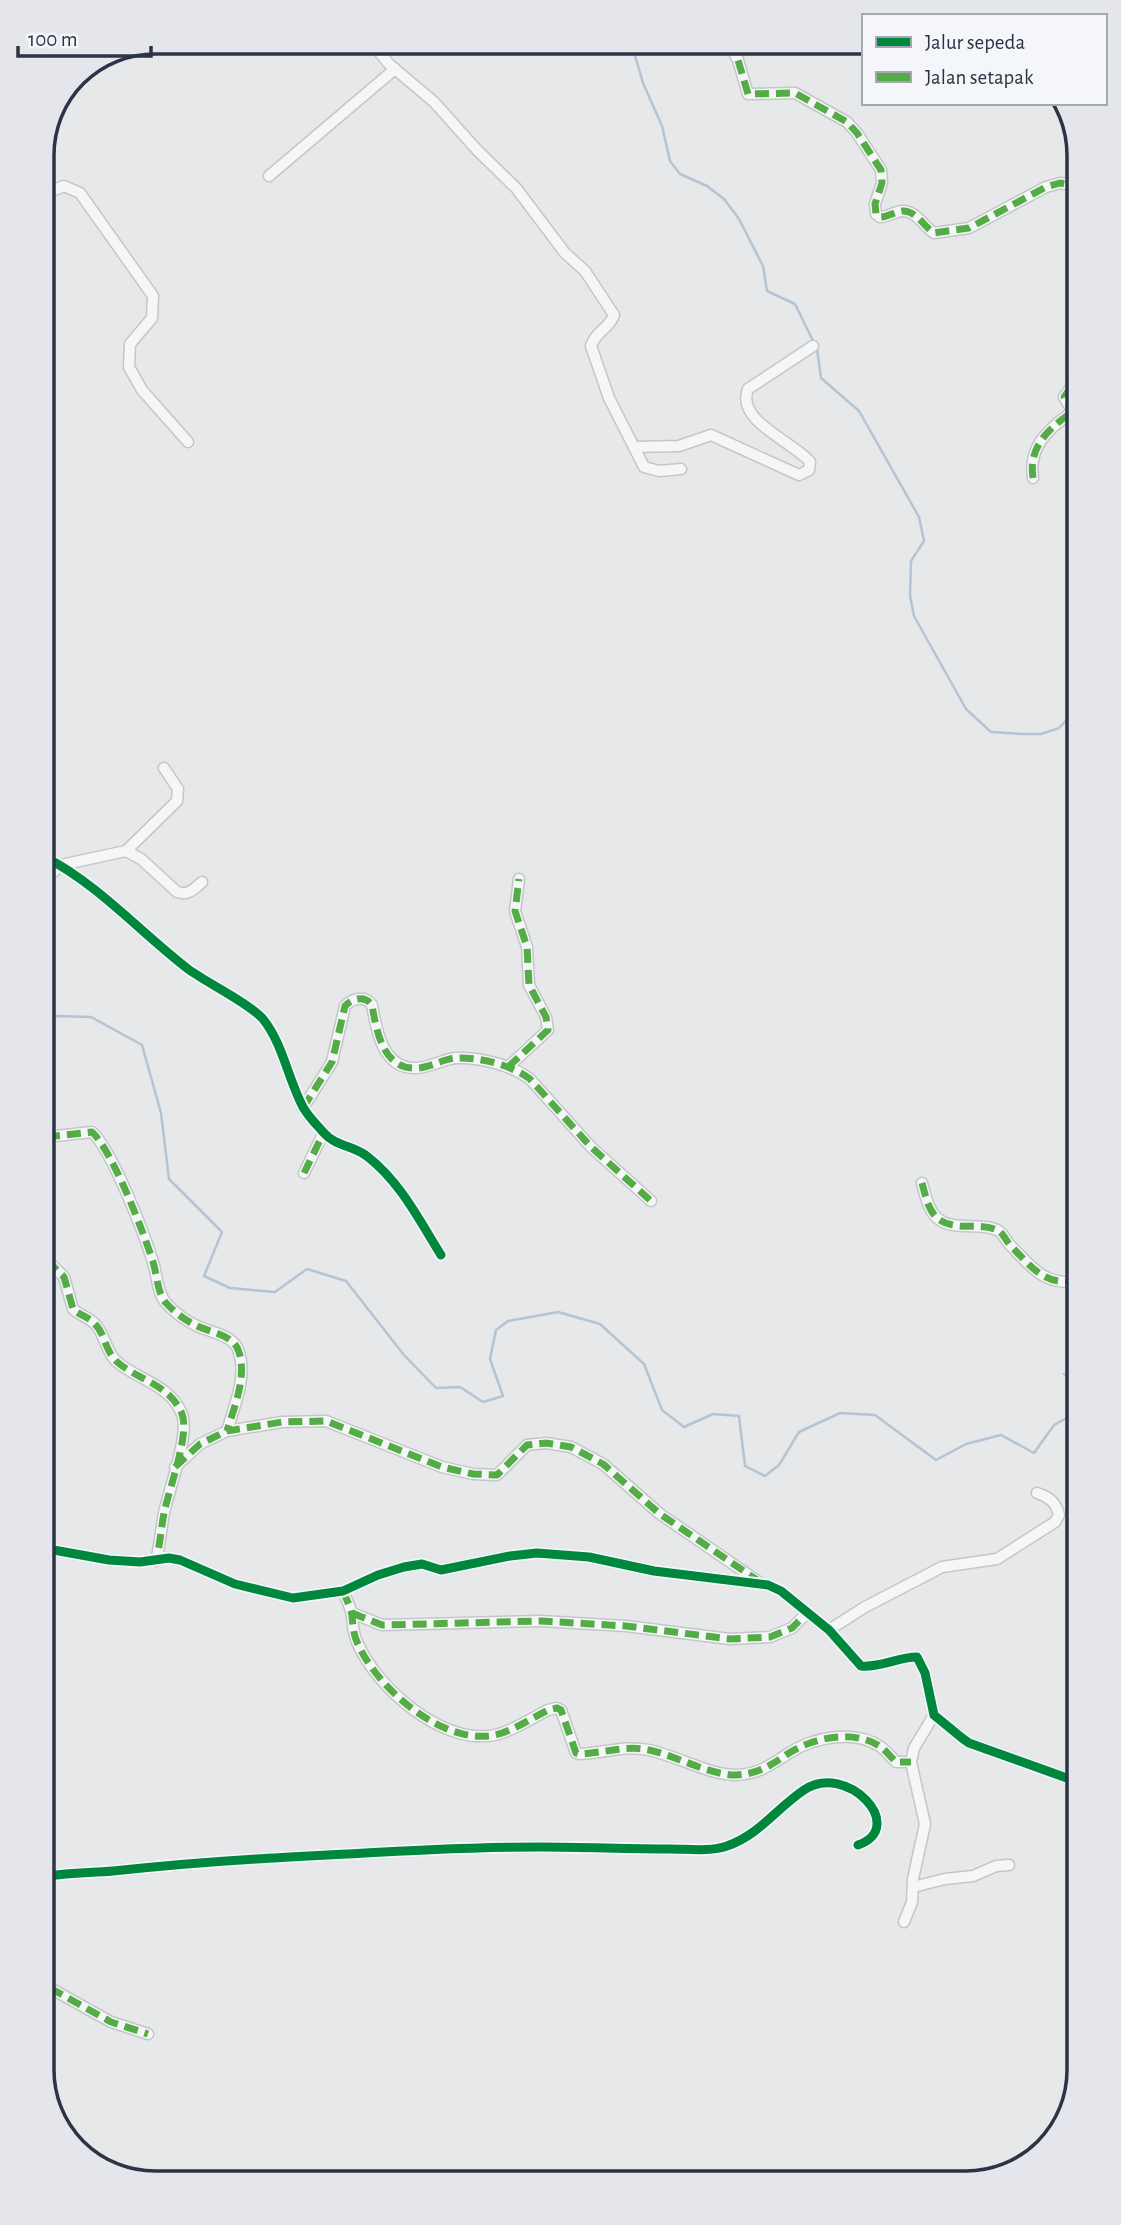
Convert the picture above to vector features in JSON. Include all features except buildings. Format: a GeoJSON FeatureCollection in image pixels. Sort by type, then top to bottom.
{"type":"FeatureCollection","features":[{"type":"Feature","properties":{"kind":"street"},"geometry":{"type":"LineString","coordinates":[[382,54],[434,102],[477,150],[510,181],[565,253],[584,271],[612,310],[614,318],[594,337],[591,346],[609,398],[642,464],[648,469],[681,469]]}},
{"type":"Feature","properties":{"kind":"street"},"geometry":{"type":"LineString","coordinates":[[735,54],[748,94],[794,93],[838,116],[857,133],[881,170],[882,183],[875,208],[880,217],[903,211],[914,215],[934,233],[957,231],[969,228],[1046,187],[1060,183],[1067,184]]}},
{"type":"Feature","properties":{"kind":"street"},"geometry":{"type":"LineString","coordinates":[[269,176],[395,69]]}},
{"type":"Feature","properties":{"kind":"street"},"geometry":{"type":"LineString","coordinates":[[54,190],[64,186],[80,193],[153,296],[152,318],[130,344],[129,367],[142,390],[188,442]]}},
{"type":"Feature","properties":{"kind":"street"},"geometry":{"type":"LineString","coordinates":[[635,447],[679,446],[711,435],[799,475],[804,473],[809,470],[810,462],[763,427],[750,409],[746,394],[748,389],[813,346]]}},
{"type":"Feature","properties":{"kind":"street"},"geometry":{"type":"LineString","coordinates":[[1033,478],[1032,459],[1040,441],[1067,415]]}},
{"type":"Feature","properties":{"kind":"street"},"geometry":{"type":"LineString","coordinates":[[54,872],[61,865],[126,851],[177,801],[178,789],[164,768]]}},
{"type":"Feature","properties":{"kind":"street"},"geometry":{"type":"LineString","coordinates":[[126,851],[141,859],[177,892],[183,894],[192,891],[202,882]]}},
{"type":"Feature","properties":{"kind":"street"},"geometry":{"type":"LineString","coordinates":[[54,862],[96,890],[186,968],[261,1017],[285,1062],[303,1108],[338,1145],[358,1150],[385,1172],[409,1201],[441,1255]]}},
{"type":"Feature","properties":{"kind":"street"},"geometry":{"type":"LineString","coordinates":[[509,1068],[548,1030],[546,1017],[529,985],[527,947],[515,911],[519,879]]}},
{"type":"Feature","properties":{"kind":"street"},"geometry":{"type":"LineString","coordinates":[[303,1108],[332,1062],[343,1009],[355,999],[366,1000],[371,1003],[381,1042],[390,1056],[401,1064],[416,1068],[457,1058],[479,1060],[509,1068],[530,1079],[601,1157],[651,1200]]}},
{"type":"Feature","properties":{"kind":"street"},"geometry":{"type":"LineString","coordinates":[[54,1136],[92,1132],[97,1136],[113,1163],[143,1237],[163,1300],[197,1326],[229,1339],[239,1350],[240,1385],[227,1431]]}},
{"type":"Feature","properties":{"kind":"street"},"geometry":{"type":"LineString","coordinates":[[304,1173],[324,1132]]}},
{"type":"Feature","properties":{"kind":"street"},"geometry":{"type":"LineString","coordinates":[[922,1183],[928,1203],[938,1219],[959,1226],[999,1231],[1043,1277],[1067,1282]]}},
{"type":"Feature","properties":{"kind":"street"},"geometry":{"type":"LineString","coordinates":[[54,1267],[64,1277],[73,1309],[96,1324],[113,1358],[122,1366],[157,1385],[178,1405],[183,1415],[185,1427],[156,1561]]}},
{"type":"Feature","properties":{"kind":"street"},"geometry":{"type":"LineString","coordinates":[[175,1468],[200,1444],[227,1431],[282,1422],[326,1421],[442,1467],[486,1475],[497,1475],[527,1444],[546,1443],[571,1447],[603,1464],[660,1514],[763,1584]]}},
{"type":"Feature","properties":{"kind":"street"},"geometry":{"type":"LineString","coordinates":[[829,1630],[865,1607],[942,1567],[997,1559],[1055,1522],[1059,1515],[1057,1507],[1049,1497],[1037,1493]]}},
{"type":"Feature","properties":{"kind":"street"},"geometry":{"type":"LineString","coordinates":[[54,1550],[109,1560],[169,1559],[188,1562],[235,1584],[287,1597],[343,1591],[397,1569],[422,1564],[441,1570],[537,1553],[582,1556],[654,1571],[763,1584],[778,1589],[829,1630],[861,1666],[870,1667],[900,1658],[917,1657],[925,1673],[934,1715],[970,1743],[1067,1778]]}},
{"type":"Feature","properties":{"kind":"street"},"geometry":{"type":"LineString","coordinates":[[343,1591],[352,1613],[353,1632],[358,1644],[392,1690],[415,1710],[452,1732],[478,1736],[498,1734],[555,1708],[561,1710],[576,1753],[580,1754],[623,1748],[648,1749],[721,1773],[741,1774],[771,1767],[812,1742],[852,1736],[881,1747],[896,1762],[911,1762]]}},
{"type":"Feature","properties":{"kind":"street"},"geometry":{"type":"LineString","coordinates":[[352,1613],[382,1625],[541,1621],[626,1626],[730,1639],[770,1637],[792,1628],[807,1613]]}},
{"type":"Feature","properties":{"kind":"street"},"geometry":{"type":"LineString","coordinates":[[904,1922],[912,1902],[925,1824],[911,1762],[914,1748],[934,1715]]}},
{"type":"Feature","properties":{"kind":"street"},"geometry":{"type":"LineString","coordinates":[[54,1876],[204,1862],[540,1847],[717,1849],[749,1836],[804,1789],[823,1782],[853,1789],[866,1799],[874,1810],[877,1821],[874,1833],[867,1842],[858,1845]]}},
{"type":"Feature","properties":{"kind":"street"},"geometry":{"type":"LineString","coordinates":[[913,1887],[945,1879],[975,1876],[996,1866],[1009,1865]]}},
{"type":"Feature","properties":{"kind":"street"},"geometry":{"type":"LineString","coordinates":[[54,1991],[111,2022],[149,2034]]}},
{"type":"Feature","properties":{"kind":"waterway"},"geometry":{"type":"LineString","coordinates":[[635,54],[643,83],[662,126],[670,161],[680,174],[707,186],[724,199],[739,219],[763,266],[767,291],[795,304],[817,349],[821,378],[859,411],[919,517],[924,541],[911,561],[910,595],[914,616],[966,709],[991,732],[1041,734],[1059,728],[1067,719]]}},
{"type":"Feature","properties":{"kind":"waterway"},"geometry":{"type":"LineString","coordinates":[[54,1019],[56,1016],[91,1017],[142,1045],[161,1113],[169,1179],[222,1232],[204,1276],[230,1288],[275,1292],[307,1269],[346,1281],[404,1355],[436,1388],[460,1387],[483,1402],[503,1396],[490,1359],[496,1330],[508,1321],[558,1312],[600,1324],[644,1364],[662,1410],[684,1427],[713,1414],[739,1416],[745,1466],[765,1476],[779,1465],[799,1432],[840,1413],[875,1415],[936,1460],[966,1444],[1001,1435],[1034,1453],[1054,1425],[1067,1418]]}},
{"type":"Feature","properties":{"kind":"marked path"},"geometry":{"type":"LineString","coordinates":[[735,54],[748,94],[795,93],[847,122],[857,133],[881,170],[882,183],[875,204],[876,214],[880,217],[907,211],[934,233],[969,228],[1046,187],[1060,183],[1067,184]]}},
{"type":"Feature","properties":{"kind":"marked path"},"geometry":{"type":"LineString","coordinates":[[1067,393],[1064,397],[1067,402]]}},
{"type":"Feature","properties":{"kind":"marked path"},"geometry":{"type":"LineString","coordinates":[[1033,478],[1032,467],[1037,448],[1048,432],[1067,416]]}},
{"type":"Feature","properties":{"kind":"marked path"},"geometry":{"type":"LineString","coordinates":[[508,1067],[548,1030],[546,1017],[529,985],[527,947],[515,911],[519,879]]}},
{"type":"Feature","properties":{"kind":"marked path"},"geometry":{"type":"LineString","coordinates":[[303,1108],[332,1062],[345,1006],[362,999],[372,1005],[382,1045],[394,1061],[403,1066],[419,1068],[451,1059],[475,1059],[505,1066],[522,1074],[530,1079],[591,1147],[651,1201]]}},
{"type":"Feature","properties":{"kind":"marked path"},"geometry":{"type":"LineString","coordinates":[[54,1136],[92,1132],[109,1156],[127,1193],[149,1249],[163,1299],[187,1321],[227,1338],[236,1346],[241,1362],[241,1382],[227,1431]]}},
{"type":"Feature","properties":{"kind":"marked path"},"geometry":{"type":"LineString","coordinates":[[304,1173],[324,1132]]}},
{"type":"Feature","properties":{"kind":"marked path"},"geometry":{"type":"LineString","coordinates":[[922,1183],[931,1210],[943,1222],[999,1231],[1038,1272],[1046,1277],[1067,1282]]}},
{"type":"Feature","properties":{"kind":"marked path"},"geometry":{"type":"LineString","coordinates":[[54,1267],[64,1277],[73,1309],[98,1328],[116,1361],[170,1396],[182,1414],[184,1423],[181,1448],[164,1513],[156,1561]]}},
{"type":"Feature","properties":{"kind":"marked path"},"geometry":{"type":"LineString","coordinates":[[175,1467],[200,1444],[227,1431],[282,1422],[326,1421],[442,1467],[473,1474],[497,1475],[527,1445],[546,1443],[571,1447],[603,1464],[660,1514],[757,1580]]}},
{"type":"Feature","properties":{"kind":"marked path"},"geometry":{"type":"LineString","coordinates":[[343,1591],[351,1609],[357,1642],[379,1677],[413,1709],[454,1731],[475,1736],[495,1735],[557,1708],[561,1710],[576,1753],[580,1754],[640,1749],[715,1772],[736,1775],[764,1768],[810,1743],[847,1737],[871,1741],[896,1762],[911,1762]]}},
{"type":"Feature","properties":{"kind":"marked path"},"geometry":{"type":"LineString","coordinates":[[352,1613],[382,1625],[541,1621],[626,1626],[730,1639],[770,1637],[792,1628],[807,1613]]}},
{"type":"Feature","properties":{"kind":"marked path"},"geometry":{"type":"LineString","coordinates":[[54,1990],[111,2022],[148,2034]]}},
{"type":"Feature","properties":{"kind":"cycle path"},"geometry":{"type":"LineString","coordinates":[[54,862],[101,895],[188,969],[248,1006],[263,1019],[276,1039],[307,1114],[328,1137],[362,1153],[380,1167],[409,1203],[441,1255]]}},
{"type":"Feature","properties":{"kind":"cycle path"},"geometry":{"type":"LineString","coordinates":[[54,1550],[109,1560],[180,1560],[235,1584],[293,1598],[343,1591],[404,1567],[422,1564],[441,1570],[537,1553],[589,1557],[654,1571],[768,1585],[781,1591],[829,1630],[861,1666],[917,1657],[925,1673],[934,1715],[969,1743],[1067,1778]]}},
{"type":"Feature","properties":{"kind":"cycle path"},"geometry":{"type":"LineString","coordinates":[[54,1875],[238,1860],[435,1849],[713,1849],[727,1846],[749,1835],[794,1797],[820,1783],[837,1784],[853,1790],[866,1800],[874,1812],[877,1825],[872,1836],[858,1845]]}}]}
